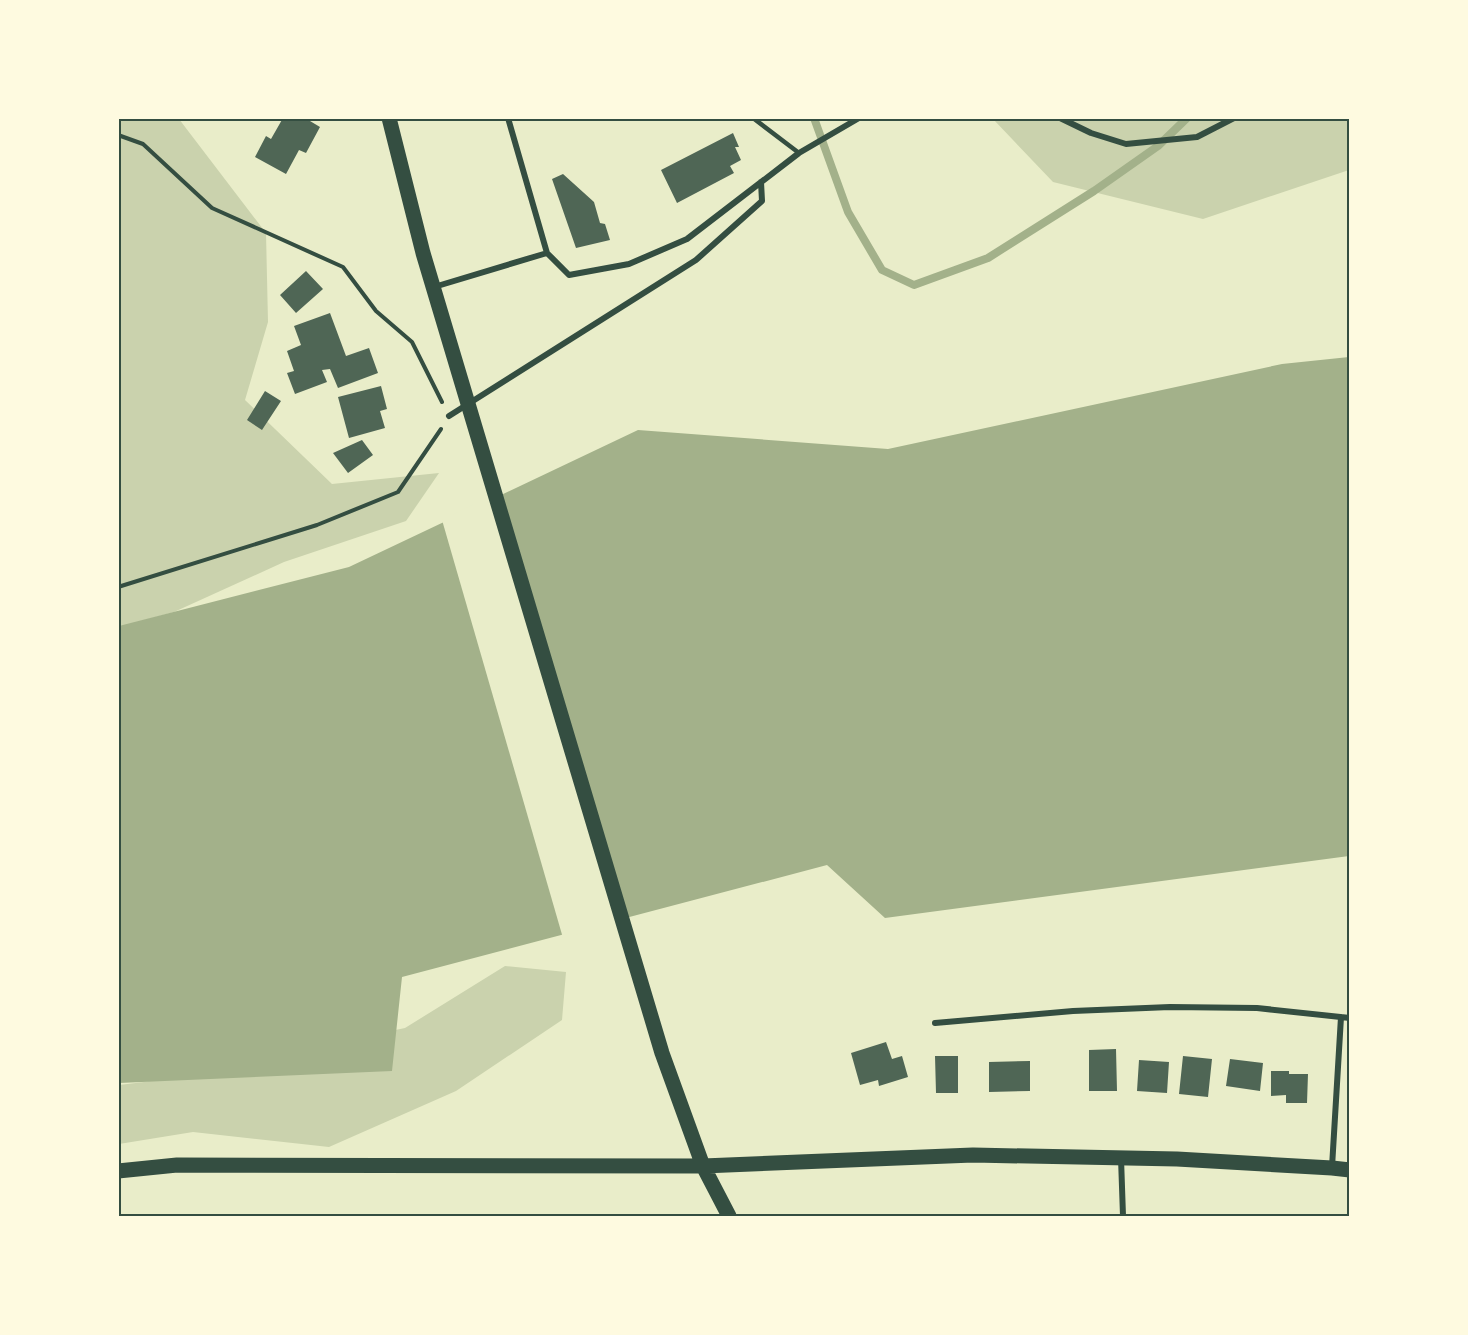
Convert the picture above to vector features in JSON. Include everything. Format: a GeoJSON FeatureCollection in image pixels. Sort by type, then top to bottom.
{"type":"FeatureCollection","features":[{"type":"Feature","properties":{"kind":"main road"},"geometry":{"type":"LineString","coordinates":[[389,118],[423,253],[662,1053],[703,1166],[729,1216]]}},
{"type":"Feature","properties":{"kind":"main road"},"geometry":{"type":"LineString","coordinates":[[118,1171],[177,1165],[703,1166],[973,1155],[1178,1159],[1350,1170]]}},
{"type":"Feature","properties":{"kind":"street"},"geometry":{"type":"LineString","coordinates":[[508,118],[547,253],[568,275],[629,264],[687,238],[799,153],[859,118]]}},
{"type":"Feature","properties":{"kind":"street"},"geometry":{"type":"LineString","coordinates":[[1060,118],[1091,133],[1126,144],[1197,137],[1234,118]]}},
{"type":"Feature","properties":{"kind":"street"},"geometry":{"type":"LineString","coordinates":[[449,416],[696,260],[762,201],[760,182]]}},
{"type":"Feature","properties":{"kind":"street"},"geometry":{"type":"LineString","coordinates":[[433,287],[547,253]]}},
{"type":"Feature","properties":{"kind":"street"},"geometry":{"type":"LineString","coordinates":[[935,1023],[1073,1011],[1170,1007],[1257,1008],[1350,1018]]}},
{"type":"Feature","properties":{"kind":"street"},"geometry":{"type":"LineString","coordinates":[[1332,1168],[1341,1017]]}},
{"type":"Feature","properties":{"kind":"street"},"geometry":{"type":"LineString","coordinates":[[1121,1158],[1123,1216]]}},
{"type":"Feature","properties":{"kind":"lane"},"geometry":{"type":"LineString","coordinates":[[753,118],[799,153]]}},
{"type":"Feature","properties":{"kind":"path"},"geometry":{"type":"LineString","coordinates":[[118,135],[143,144],[212,208],[343,267],[376,311],[412,342],[449,416],[398,492],[317,525],[118,587]]}},
{"type":"Feature","properties":{"kind":"shaded area"},"geometry":{"type":"Polygon","coordinates":[[[119,119],[179,119],[266,233],[268,322],[245,400],[332,484],[439,473],[406,521],[284,562],[174,612],[119,627],[119,119]]]}},
{"type":"Feature","properties":{"kind":"shaded area"},"geometry":{"type":"Polygon","coordinates":[[[993,119],[1349,119],[1349,170],[1203,219],[1053,182],[993,119]]]}},
{"type":"Feature","properties":{"kind":"shaded area"},"geometry":{"type":"Polygon","coordinates":[[[1349,357],[1349,856],[885,918],[827,865],[402,977],[392,1071],[119,1083],[119,626],[349,567],[638,430],[888,449],[1282,364],[1349,357]]]}},
{"type":"Feature","properties":{"kind":"shaded area"},"geometry":{"type":"Polygon","coordinates":[[[505,966],[566,972],[562,1020],[456,1091],[329,1147],[193,1132],[119,1144],[119,1085],[144,1082],[405,1028],[505,966]]]}},
{"type":"Feature","properties":{"kind":"pier"},"geometry":{"type":"Polygon","coordinates":[[[495,494],[623,922],[563,938],[442,520],[495,494]]]}},
{"type":"Feature","properties":{"kind":"building"},"geometry":{"type":"Polygon","coordinates":[[[283,118],[305,118],[320,127],[306,153],[299,150],[286,174],[255,157],[266,136],[271,139],[283,118]]]}},
{"type":"Feature","properties":{"kind":"building"},"geometry":{"type":"Polygon","coordinates":[[[733,133],[739,147],[735,147],[741,160],[730,166],[734,173],[677,203],[661,170],[733,133]]]}},
{"type":"Feature","properties":{"kind":"building"},"geometry":{"type":"Polygon","coordinates":[[[563,174],[594,202],[600,223],[605,224],[610,240],[576,248],[552,179],[563,174]]]}},
{"type":"Feature","properties":{"kind":"building"},"geometry":{"type":"Polygon","coordinates":[[[306,271],[323,289],[296,313],[280,295],[306,271]]]}},
{"type":"Feature","properties":{"kind":"building"},"geometry":{"type":"Polygon","coordinates":[[[330,313],[346,356],[369,348],[378,373],[338,388],[330,369],[322,370],[327,382],[295,394],[287,373],[294,371],[287,351],[301,345],[294,326],[330,313]]]}},
{"type":"Feature","properties":{"kind":"building"},"geometry":{"type":"Polygon","coordinates":[[[381,386],[387,409],[380,411],[385,428],[349,438],[338,397],[381,386]]]}},
{"type":"Feature","properties":{"kind":"building"},"geometry":{"type":"Polygon","coordinates":[[[265,391],[281,401],[262,430],[247,420],[265,391]]]}},
{"type":"Feature","properties":{"kind":"building"},"geometry":{"type":"Polygon","coordinates":[[[362,440],[373,455],[348,473],[333,453],[362,440]]]}},
{"type":"Feature","properties":{"kind":"building"},"geometry":{"type":"Polygon","coordinates":[[[886,1042],[892,1059],[902,1056],[908,1077],[879,1086],[878,1080],[860,1085],[851,1053],[886,1042]]]}},
{"type":"Feature","properties":{"kind":"building"},"geometry":{"type":"Polygon","coordinates":[[[1116,1049],[1117,1091],[1089,1091],[1089,1050],[1116,1049]]]}},
{"type":"Feature","properties":{"kind":"building"},"geometry":{"type":"Polygon","coordinates":[[[935,1056],[958,1056],[958,1093],[936,1093],[935,1056]]]}},
{"type":"Feature","properties":{"kind":"building"},"geometry":{"type":"Polygon","coordinates":[[[1183,1056],[1212,1059],[1208,1097],[1179,1094],[1183,1056]]]}},
{"type":"Feature","properties":{"kind":"building"},"geometry":{"type":"Polygon","coordinates":[[[1230,1059],[1263,1063],[1260,1091],[1226,1086],[1230,1059]]]}},
{"type":"Feature","properties":{"kind":"building"},"geometry":{"type":"Polygon","coordinates":[[[1139,1060],[1169,1062],[1167,1093],[1137,1091],[1139,1060]]]}},
{"type":"Feature","properties":{"kind":"building"},"geometry":{"type":"Polygon","coordinates":[[[1030,1061],[1030,1091],[989,1092],[989,1062],[1030,1061]]]}},
{"type":"Feature","properties":{"kind":"building"},"geometry":{"type":"Polygon","coordinates":[[[1271,1071],[1308,1074],[1307,1103],[1286,1103],[1286,1095],[1271,1096],[1271,1071]]]}},
{"type":"Feature","properties":{"kind":"waterway"},"geometry":{"type":"LineString","coordinates":[[814,118],[848,212],[882,270],[914,285],[988,258],[1094,191],[1158,146],[1187,118]]}}]}
